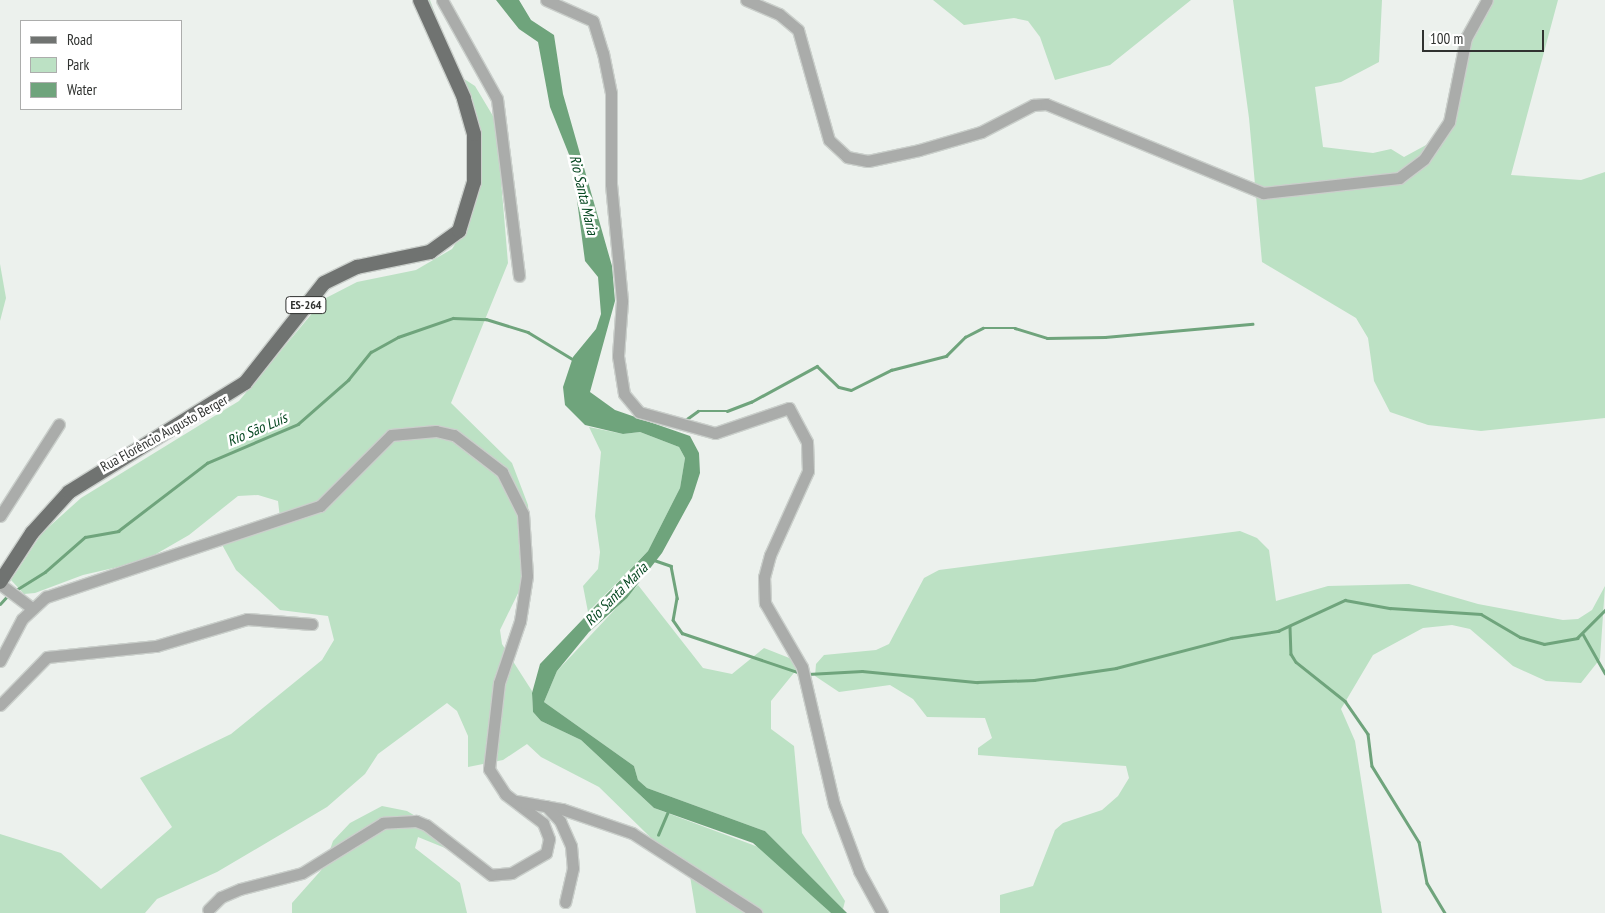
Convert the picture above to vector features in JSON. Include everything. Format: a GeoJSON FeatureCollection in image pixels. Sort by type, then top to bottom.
{"type":"FeatureCollection","features":[{"type":"Feature","properties":{"kind":"main road","name":"Rua Florêncio Augusto Berger"},"geometry":{"type":"LineString","coordinates":[[2,584],[32,533],[69,492],[238,389],[324,283],[357,267],[430,252],[459,231],[474,182],[474,134],[464,98],[420,0]]}},
{"type":"Feature","properties":{"kind":"street"},"geometry":{"type":"LineString","coordinates":[[442,0],[497,99],[519,276]]}},
{"type":"Feature","properties":{"kind":"street"},"geometry":{"type":"LineString","coordinates":[[546,0],[593,21],[604,52],[611,93],[611,184],[622,300],[618,369],[624,394],[639,412],[715,433],[789,408],[807,442],[810,464],[770,555],[764,577],[765,603],[802,667],[834,804],[860,871],[882,913]]}},
{"type":"Feature","properties":{"kind":"street"},"geometry":{"type":"LineString","coordinates":[[746,0],[779,14],[798,30],[829,140],[838,151],[856,160],[887,157],[972,135],[1032,105],[1046,104],[1263,193],[1399,178],[1424,159],[1449,122],[1466,38],[1487,0]]}},
{"type":"Feature","properties":{"kind":"street"},"geometry":{"type":"LineString","coordinates":[[0,516],[5,504],[59,424]]}},
{"type":"Feature","properties":{"kind":"street"},"geometry":{"type":"LineString","coordinates":[[0,661],[32,608],[46,597],[198,544],[253,531],[320,506],[391,435],[436,431],[476,449],[502,472],[515,493],[526,532],[527,576],[520,620],[499,683],[488,754],[492,776],[514,801],[543,823],[549,844],[540,860],[512,873],[486,873],[426,825],[394,822],[376,826],[302,873],[240,889],[221,897],[208,910]]}},
{"type":"Feature","properties":{"kind":"street"},"geometry":{"type":"LineString","coordinates":[[2,584],[32,608]]}},
{"type":"Feature","properties":{"kind":"street"},"geometry":{"type":"LineString","coordinates":[[0,705],[48,657],[156,646],[247,619],[312,624]]}},
{"type":"Feature","properties":{"kind":"street"},"geometry":{"type":"LineString","coordinates":[[514,801],[545,805],[632,833],[756,913]]}},
{"type":"Feature","properties":{"kind":"street"},"geometry":{"type":"LineString","coordinates":[[545,805],[560,821],[571,846],[573,868],[565,902]]}},
{"type":"Feature","properties":{"kind":"green space"},"geometry":{"type":"Polygon","coordinates":[[[419,0],[430,0],[458,75],[475,86],[496,121],[508,263],[451,403],[512,463],[528,505],[531,552],[524,581],[500,630],[502,644],[532,691],[533,712],[541,721],[581,740],[654,808],[761,848],[831,913],[696,913],[690,876],[599,787],[541,757],[527,744],[503,760],[468,767],[468,736],[457,711],[447,703],[378,754],[365,774],[327,807],[217,872],[157,899],[145,913],[0,913],[0,834],[61,853],[101,889],[172,827],[140,778],[231,734],[322,660],[334,640],[328,616],[280,610],[236,570],[220,541],[260,532],[280,518],[278,501],[258,495],[238,496],[189,535],[144,561],[83,575],[35,593],[24,594],[11,580],[42,533],[81,498],[239,401],[324,299],[357,282],[416,270],[452,249],[459,238],[479,153],[419,0]]]}},
{"type":"Feature","properties":{"kind":"green space"},"geometry":{"type":"Polygon","coordinates":[[[933,0],[1191,0],[1110,65],[1055,80],[1040,37],[1028,21],[1014,18],[964,25],[933,0]]]}},
{"type":"Feature","properties":{"kind":"green space"},"geometry":{"type":"Polygon","coordinates":[[[1233,0],[1382,0],[1379,62],[1341,82],[1315,87],[1323,147],[1373,153],[1391,149],[1404,157],[1439,138],[1468,37],[1488,0],[1558,0],[1511,175],[1581,180],[1605,172],[1605,418],[1481,431],[1428,425],[1390,412],[1374,381],[1368,338],[1356,318],[1262,262],[1249,118],[1233,0]]]}},
{"type":"Feature","properties":{"kind":"green space"},"geometry":{"type":"Polygon","coordinates":[[[0,264],[6,298],[0,321],[0,264]]]}},
{"type":"Feature","properties":{"kind":"green space"},"geometry":{"type":"Polygon","coordinates":[[[589,427],[623,434],[640,432],[679,447],[685,458],[680,488],[648,551],[588,612],[583,586],[598,569],[600,552],[595,516],[601,452],[589,427]]]}},
{"type":"Feature","properties":{"kind":"green space"},"geometry":{"type":"Polygon","coordinates":[[[1240,531],[1257,538],[1269,550],[1276,601],[1328,586],[1409,584],[1478,604],[1563,620],[1578,619],[1592,610],[1605,586],[1600,659],[1581,683],[1546,681],[1513,666],[1470,629],[1452,625],[1423,628],[1373,655],[1341,709],[1355,741],[1382,913],[1000,913],[1000,895],[1033,886],[1055,830],[1063,823],[1102,810],[1118,796],[1129,778],[1126,766],[978,755],[978,748],[992,738],[985,718],[927,717],[913,699],[890,685],[839,692],[815,676],[816,664],[824,655],[876,650],[889,644],[924,578],[939,570],[1240,531]]]}},
{"type":"Feature","properties":{"kind":"green space"},"geometry":{"type":"Polygon","coordinates":[[[638,585],[703,668],[732,674],[764,648],[802,663],[771,701],[771,729],[794,746],[802,833],[845,901],[843,909],[765,831],[647,788],[638,780],[634,766],[544,702],[557,671],[638,585]]]}},
{"type":"Feature","properties":{"kind":"green space"},"geometry":{"type":"Polygon","coordinates":[[[382,806],[407,811],[454,839],[450,850],[418,837],[415,848],[460,883],[467,913],[292,913],[292,903],[324,867],[333,841],[350,823],[382,806]]]}},
{"type":"Feature","properties":{"kind":"water","name":"Rio Santa Maria"},"geometry":{"type":"Polygon","coordinates":[[[496,0],[519,0],[531,20],[554,35],[563,94],[612,266],[615,301],[590,392],[615,410],[690,436],[699,453],[700,473],[692,498],[662,553],[627,598],[589,632],[557,671],[544,702],[634,766],[638,780],[647,788],[765,831],[847,913],[831,913],[753,843],[654,808],[581,740],[541,721],[533,712],[532,693],[540,664],[648,551],[680,488],[685,458],[679,447],[640,432],[623,434],[585,425],[565,405],[563,387],[573,357],[596,329],[601,314],[598,277],[585,261],[572,162],[550,107],[538,42],[519,29],[496,0]]]}},
{"type":"Feature","properties":{"kind":"waterway","name":"Rio São Luís"},"geometry":{"type":"LineString","coordinates":[[16,590],[45,572],[85,537],[118,531],[207,463],[298,424],[348,380],[371,352],[398,337],[453,318],[486,319],[528,332],[574,360]]}},
{"type":"Feature","properties":{"kind":"waterway"},"geometry":{"type":"LineString","coordinates":[[684,421],[698,411],[727,411],[751,402],[817,366],[839,387],[851,390],[891,370],[946,356],[965,337],[983,328],[1015,328],[1047,338],[1105,337],[1252,324]]}},
{"type":"Feature","properties":{"kind":"waterway"},"geometry":{"type":"LineString","coordinates":[[654,560],[671,566],[677,598],[673,620],[682,633],[797,672]]}},
{"type":"Feature","properties":{"kind":"waterway","name":"Rio São Luís"},"geometry":{"type":"LineString","coordinates":[[0,604],[9,594]]}},
{"type":"Feature","properties":{"kind":"waterway"},"geometry":{"type":"LineString","coordinates":[[808,674],[862,671],[977,682],[1034,680],[1116,668],[1231,638],[1278,631],[1345,600],[1390,608],[1481,614],[1520,637],[1544,644],[1577,638],[1605,610]]}},
{"type":"Feature","properties":{"kind":"waterway"},"geometry":{"type":"LineString","coordinates":[[1290,627],[1291,654],[1296,662],[1345,701],[1368,734],[1372,766],[1419,842],[1427,883],[1445,913]]}},
{"type":"Feature","properties":{"kind":"waterway"},"geometry":{"type":"LineString","coordinates":[[1583,634],[1605,673]]}},
{"type":"Feature","properties":{"kind":"waterway"},"geometry":{"type":"LineString","coordinates":[[658,835],[668,811]]}}]}
